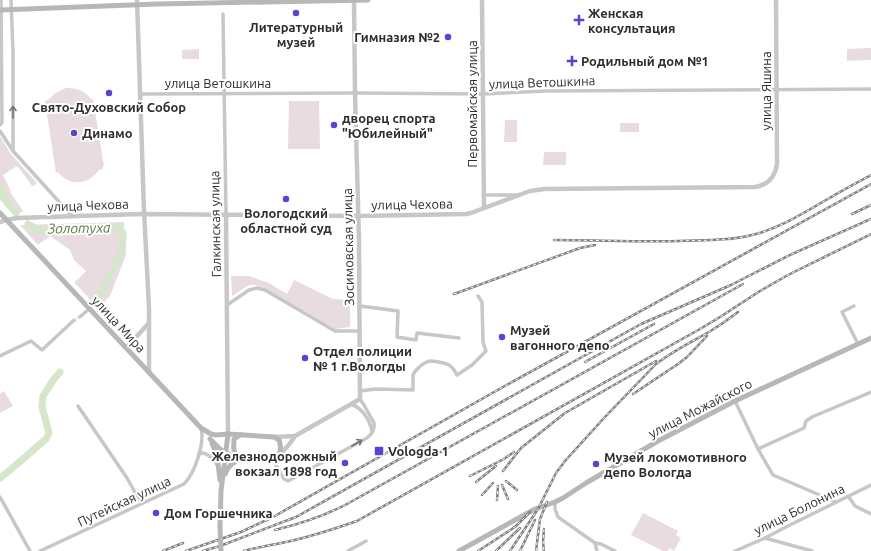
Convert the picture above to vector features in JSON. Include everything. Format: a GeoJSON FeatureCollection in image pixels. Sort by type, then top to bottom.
{"type":"FeatureCollection","features":[{"type":"Feature","properties":{"kind":"main road"},"geometry":{"type":"LineString","coordinates":[[1,10],[137,2],[368,0]]}},
{"type":"Feature","properties":{"kind":"main road","name":"улица Мира"},"geometry":{"type":"LineString","coordinates":[[0,214],[201,428],[224,448],[225,453]]}},
{"type":"Feature","properties":{"kind":"main road","name":"улица Можайского"},"geometry":{"type":"LineString","coordinates":[[460,551],[535,509],[555,502],[658,441],[735,401],[871,338]]}},
{"type":"Feature","properties":{"kind":"main road"},"geometry":{"type":"LineString","coordinates":[[201,428],[225,453],[238,457],[272,460],[279,456],[280,442],[274,437],[228,434],[216,435],[206,432]]}},
{"type":"Feature","properties":{"kind":"main road"},"geometry":{"type":"LineString","coordinates":[[221,551],[221,491],[228,434]]}},
{"type":"Feature","properties":{"kind":"main road"},"geometry":{"type":"LineString","coordinates":[[238,457],[233,452],[234,439],[240,435]]}},
{"type":"Feature","properties":{"kind":"main road"},"geometry":{"type":"LineString","coordinates":[[210,439],[217,456],[221,491]]}},
{"type":"Feature","properties":{"kind":"main road"},"geometry":{"type":"LineString","coordinates":[[221,491],[225,474],[230,465],[238,460],[246,458]]}},
{"type":"Feature","properties":{"kind":"street"},"geometry":{"type":"LineString","coordinates":[[0,125],[2,122],[1,0]]}},
{"type":"Feature","properties":{"kind":"street"},"geometry":{"type":"LineString","coordinates":[[11,0],[13,151]]}},
{"type":"Feature","properties":{"kind":"street","name":"Зосимовская улица"},"geometry":{"type":"LineString","coordinates":[[354,0],[360,306],[360,399]]}},
{"type":"Feature","properties":{"kind":"street","name":"Первомайская улица"},"geometry":{"type":"LineString","coordinates":[[482,0],[484,208]]}},
{"type":"Feature","properties":{"kind":"street","name":"улица Яшина"},"geometry":{"type":"LineString","coordinates":[[770,180],[774,176],[778,164],[776,0]]}},
{"type":"Feature","properties":{"kind":"street"},"geometry":{"type":"LineString","coordinates":[[137,2],[149,308],[150,373]]}},
{"type":"Feature","properties":{"kind":"street","name":"Галкинская улица"},"geometry":{"type":"LineString","coordinates":[[222,14],[228,434]]}},
{"type":"Feature","properties":{"kind":"street","name":"улица Ветошкина"},"geometry":{"type":"LineString","coordinates":[[141,94],[355,92],[483,94],[546,91],[871,89]]}},
{"type":"Feature","properties":{"kind":"street"},"geometry":{"type":"LineString","coordinates":[[0,131],[13,151],[72,217]]}},
{"type":"Feature","properties":{"kind":"street","name":"улица Чехова"},"geometry":{"type":"LineString","coordinates":[[0,222],[17,218],[145,214],[358,216],[466,214],[530,191],[544,189],[755,187],[761,186],[770,180]]}},
{"type":"Feature","properties":{"kind":"street"},"geometry":{"type":"LineString","coordinates":[[483,195],[518,195]]}},
{"type":"Feature","properties":{"kind":"street"},"geometry":{"type":"LineString","coordinates":[[227,304],[249,290],[256,288],[274,296],[335,331],[360,331]]}},
{"type":"Feature","properties":{"kind":"street"},"geometry":{"type":"LineString","coordinates":[[360,390],[413,390],[414,373],[428,361],[448,364],[457,375],[472,366],[486,351],[483,342],[482,302],[478,296]]}},
{"type":"Feature","properties":{"kind":"street"},"geometry":{"type":"LineString","coordinates":[[360,306],[398,311],[397,337],[416,340],[417,333],[459,338]]}},
{"type":"Feature","properties":{"kind":"street"},"geometry":{"type":"LineString","coordinates":[[854,306],[842,312],[858,344]]}},
{"type":"Feature","properties":{"kind":"street"},"geometry":{"type":"LineString","coordinates":[[81,316],[89,309]]}},
{"type":"Feature","properties":{"kind":"street"},"geometry":{"type":"LineString","coordinates":[[0,356],[31,341],[42,350],[73,322]]}},
{"type":"Feature","properties":{"kind":"street"},"geometry":{"type":"LineString","coordinates":[[126,348],[149,323]]}},
{"type":"Feature","properties":{"kind":"street"},"geometry":{"type":"LineString","coordinates":[[758,449],[804,428],[806,421],[812,417],[871,392]]}},
{"type":"Feature","properties":{"kind":"street"},"geometry":{"type":"LineString","coordinates":[[272,460],[284,478],[288,481],[367,438],[374,428],[374,423],[360,399],[295,436],[279,456]]}},
{"type":"Feature","properties":{"kind":"street"},"geometry":{"type":"LineString","coordinates":[[735,401],[758,449],[773,475],[836,502]]}},
{"type":"Feature","properties":{"kind":"street"},"geometry":{"type":"LineString","coordinates":[[351,404],[358,407],[365,416],[369,422],[372,432]]}},
{"type":"Feature","properties":{"kind":"street"},"geometry":{"type":"LineString","coordinates":[[78,406],[127,478],[141,503]]}},
{"type":"Feature","properties":{"kind":"street","name":"Путейская улица"},"geometry":{"type":"LineString","coordinates":[[40,551],[184,484],[192,474],[199,454],[202,442],[201,428]]}},
{"type":"Feature","properties":{"kind":"street"},"geometry":{"type":"LineString","coordinates":[[274,437],[295,436]]}},
{"type":"Feature","properties":{"kind":"street"},"geometry":{"type":"LineString","coordinates":[[199,454],[202,453],[208,455],[219,467]]}},
{"type":"Feature","properties":{"kind":"street","name":"улица Болонина"},"geometry":{"type":"LineString","coordinates":[[736,551],[871,485]]}},
{"type":"Feature","properties":{"kind":"street"},"geometry":{"type":"LineString","coordinates":[[848,496],[855,506],[871,514]]}},
{"type":"Feature","properties":{"kind":"street"},"geometry":{"type":"LineString","coordinates":[[0,497],[30,551]]}},
{"type":"Feature","properties":{"kind":"street"},"geometry":{"type":"LineString","coordinates":[[555,502],[555,509],[558,517],[595,543],[601,544],[615,551]]}},
{"type":"Feature","properties":{"kind":"street"},"geometry":{"type":"LineString","coordinates":[[765,538],[812,551]]}},
{"type":"Feature","properties":{"kind":"street"},"geometry":{"type":"LineString","coordinates":[[348,551],[366,541]]}},
{"type":"Feature","properties":{"kind":"street"},"geometry":{"type":"LineString","coordinates":[[595,543],[596,551]]}},
{"type":"Feature","properties":{"kind":"shaded area"},"geometry":{"type":"Polygon","coordinates":[[[871,48],[871,60],[847,61],[847,49],[871,48]]]}},
{"type":"Feature","properties":{"kind":"shaded area"},"geometry":{"type":"Polygon","coordinates":[[[199,49],[199,59],[182,59],[182,50],[199,49]]]}},
{"type":"Feature","properties":{"kind":"shaded area","name":"Динамо"},"geometry":{"type":"Polygon","coordinates":[[[66,88],[80,90],[93,99],[104,166],[103,169],[99,170],[90,179],[79,182],[73,182],[63,177],[58,172],[56,173],[45,101],[55,93],[66,88]]]}},
{"type":"Feature","properties":{"kind":"shaded area"},"geometry":{"type":"Polygon","coordinates":[[[289,101],[319,101],[320,149],[288,149],[289,101]]]}},
{"type":"Feature","properties":{"kind":"shaded area"},"geometry":{"type":"Polygon","coordinates":[[[505,120],[517,120],[517,142],[504,142],[505,120]]]}},
{"type":"Feature","properties":{"kind":"shaded area"},"geometry":{"type":"Polygon","coordinates":[[[620,123],[639,123],[639,132],[620,132],[620,123]]]}},
{"type":"Feature","properties":{"kind":"shaded area"},"geometry":{"type":"Polygon","coordinates":[[[0,136],[11,154],[37,183],[32,186],[17,166],[3,175],[12,195],[23,212],[14,213],[0,200],[0,136]]]}},
{"type":"Feature","properties":{"kind":"shaded area"},"geometry":{"type":"Polygon","coordinates":[[[544,152],[566,152],[566,165],[543,165],[544,152]]]}},
{"type":"Feature","properties":{"kind":"shaded area"},"geometry":{"type":"Polygon","coordinates":[[[124,222],[126,255],[110,296],[98,308],[74,282],[86,271],[74,260],[70,250],[50,236],[38,245],[20,225],[124,222]]]}},
{"type":"Feature","properties":{"kind":"shaded area"},"geometry":{"type":"Polygon","coordinates":[[[231,276],[249,276],[269,283],[287,294],[294,280],[333,299],[350,300],[350,327],[335,329],[265,288],[255,285],[249,285],[232,296],[231,276]]]}},
{"type":"Feature","properties":{"kind":"shaded area"},"geometry":{"type":"Polygon","coordinates":[[[4,391],[13,406],[0,413],[0,394],[4,391]]]}},
{"type":"Feature","properties":{"kind":"shaded area"},"geometry":{"type":"Polygon","coordinates":[[[643,513],[678,531],[676,535],[681,538],[674,551],[669,548],[668,551],[663,551],[631,535],[643,513]]]}},
{"type":"Feature","properties":{"kind":"waterway","name":"Золотуха"},"geometry":{"type":"LineString","coordinates":[[0,189],[7,203],[16,213]]}},
{"type":"Feature","properties":{"kind":"waterway","name":"Золотуха"},"geometry":{"type":"LineString","coordinates":[[28,224],[46,231],[66,228],[117,227],[123,233],[122,247],[119,258],[96,304]]}},
{"type":"Feature","properties":{"kind":"waterway","name":"Золотуха"},"geometry":{"type":"LineString","coordinates":[[0,478],[46,439],[49,433],[42,407],[43,396],[60,372]]}},
{"type":"Feature","properties":{"kind":"tunnel"},"geometry":{"type":"LineString","coordinates":[[73,321],[81,316]]}},
{"type":"Feature","properties":{"kind":"railway"},"geometry":{"type":"LineString","coordinates":[[554,240],[679,241],[716,240],[743,237],[781,225],[871,175]]}},
{"type":"Feature","properties":{"kind":"railway"},"geometry":{"type":"LineString","coordinates":[[186,551],[241,532],[273,517],[503,387],[871,184]]}},
{"type":"Feature","properties":{"kind":"railway"},"geometry":{"type":"LineString","coordinates":[[852,214],[871,205]]}},
{"type":"Feature","properties":{"kind":"railway"},"geometry":{"type":"LineString","coordinates":[[203,551],[296,517],[641,324],[731,285],[790,255],[871,219]]}},
{"type":"Feature","properties":{"kind":"railway"},"geometry":{"type":"LineString","coordinates":[[244,551],[304,538],[357,521],[700,329],[788,275],[871,234]]}},
{"type":"Feature","properties":{"kind":"railway"},"geometry":{"type":"LineString","coordinates":[[454,294],[580,248],[595,245]]}},
{"type":"Feature","properties":{"kind":"railway"},"geometry":{"type":"LineString","coordinates":[[275,530],[312,519],[347,504],[743,284]]}},
{"type":"Feature","properties":{"kind":"railway"},"geometry":{"type":"LineString","coordinates":[[510,551],[538,509],[556,473],[604,418],[656,364],[675,351],[713,330],[738,312]]}},
{"type":"Feature","properties":{"kind":"railway"},"geometry":{"type":"LineString","coordinates":[[585,362],[654,324]]}},
{"type":"Feature","properties":{"kind":"railway"},"geometry":{"type":"LineString","coordinates":[[633,394],[687,357],[707,336]]}},
{"type":"Feature","properties":{"kind":"railway"},"geometry":{"type":"LineString","coordinates":[[503,471],[521,448],[565,413],[656,361]]}},
{"type":"Feature","properties":{"kind":"railway"},"geometry":{"type":"LineString","coordinates":[[470,476],[504,459],[514,452]]}},
{"type":"Feature","properties":{"kind":"railway"},"geometry":{"type":"LineString","coordinates":[[476,482],[496,466]]}},
{"type":"Feature","properties":{"kind":"railway"},"geometry":{"type":"LineString","coordinates":[[506,481],[517,490]]}},
{"type":"Feature","properties":{"kind":"railway"},"geometry":{"type":"LineString","coordinates":[[482,495],[493,483]]}},
{"type":"Feature","properties":{"kind":"railway"},"geometry":{"type":"LineString","coordinates":[[502,485],[508,499]]}},
{"type":"Feature","properties":{"kind":"railway"},"geometry":{"type":"LineString","coordinates":[[497,500],[498,486]]}},
{"type":"Feature","properties":{"kind":"railway"},"geometry":{"type":"LineString","coordinates":[[536,551],[540,519],[547,502]]}},
{"type":"Feature","properties":{"kind":"railway"},"geometry":{"type":"LineString","coordinates":[[478,551],[515,527],[530,512]]}},
{"type":"Feature","properties":{"kind":"railway"},"geometry":{"type":"LineString","coordinates":[[520,551],[535,520]]}},
{"type":"Feature","properties":{"kind":"railway"},"geometry":{"type":"LineString","coordinates":[[496,551],[520,528]]}},
{"type":"Feature","properties":{"kind":"railway"},"geometry":{"type":"LineString","coordinates":[[544,529],[544,551]]}},
{"type":"Feature","properties":{"kind":"railway"},"geometry":{"type":"LineString","coordinates":[[163,551],[183,543]]}},
{"type":"Feature","properties":{"kind":"place","name":"Литературный музей"},"geometry":{"type":"Point","coordinates":[296,13]}},
{"type":"Feature","properties":{"kind":"place","name":"Женская консультация"},"geometry":{"type":"Point","coordinates":[579,20]}},
{"type":"Feature","properties":{"kind":"place","name":"Гимназия №2"},"geometry":{"type":"Point","coordinates":[448,37]}},
{"type":"Feature","properties":{"kind":"place","name":"Родильный дом №1"},"geometry":{"type":"Point","coordinates":[572,61]}},
{"type":"Feature","properties":{"kind":"place","name":"Свято-Духовский Собор"},"geometry":{"type":"Point","coordinates":[109,93]}},
{"type":"Feature","properties":{"kind":"place","name":"дворец спорта \"Юбилейный\""},"geometry":{"type":"Point","coordinates":[334,125]}},
{"type":"Feature","properties":{"kind":"place","name":"Динамо"},"geometry":{"type":"Point","coordinates":[74,133]}},
{"type":"Feature","properties":{"kind":"place","name":"Вологодский областной суд"},"geometry":{"type":"Point","coordinates":[286,199]}},
{"type":"Feature","properties":{"kind":"place","name":"Музей вагонного депо"},"geometry":{"type":"Point","coordinates":[502,337]}},
{"type":"Feature","properties":{"kind":"place","name":"Отдел полиции № 1 г.Вологды"},"geometry":{"type":"Point","coordinates":[305,358]}},
{"type":"Feature","properties":{"kind":"place","name":"Vologda 1"},"geometry":{"type":"Point","coordinates":[379,451]}},
{"type":"Feature","properties":{"kind":"place","name":"Железнодорожный вокзал 1898 год"},"geometry":{"type":"Point","coordinates":[345,463]}},
{"type":"Feature","properties":{"kind":"place","name":"Музей локомотивного депо Вологда"},"geometry":{"type":"Point","coordinates":[596,464]}},
{"type":"Feature","properties":{"kind":"place","name":"Дом Горшечника"},"geometry":{"type":"Point","coordinates":[156,513]}}]}
